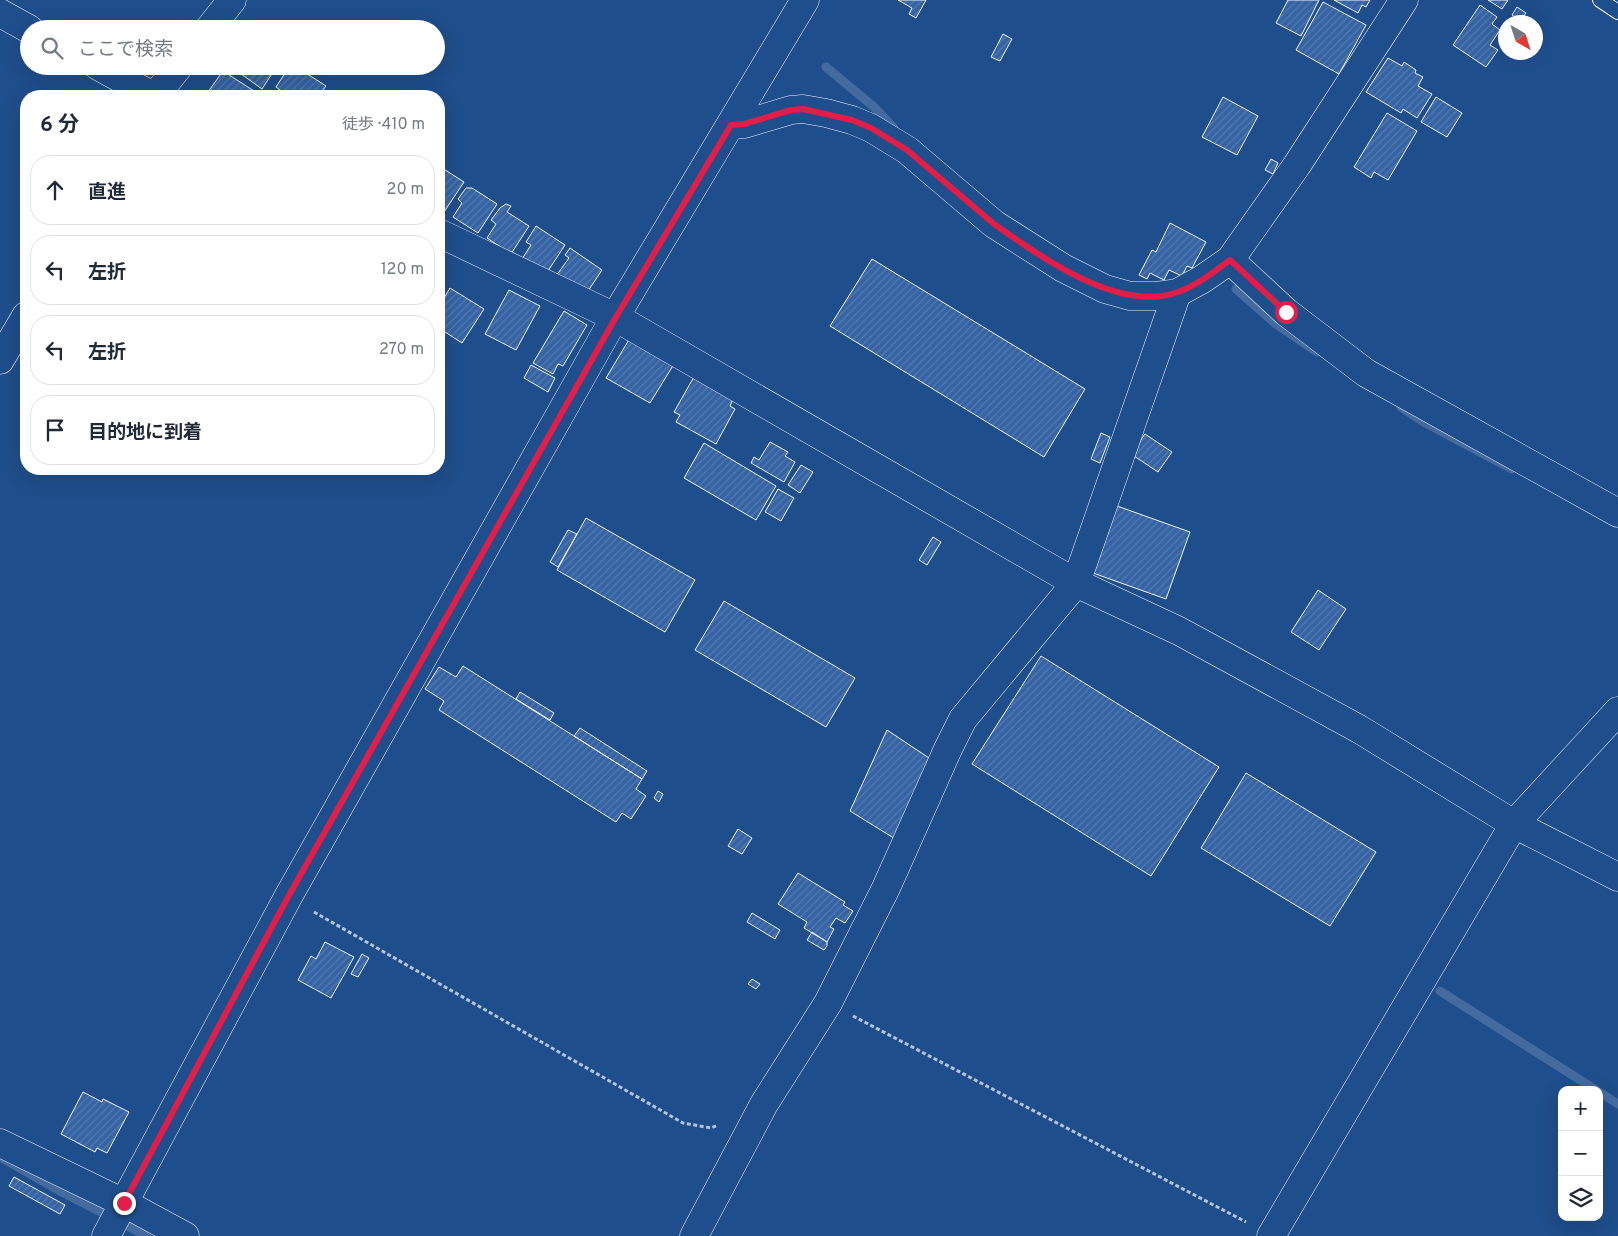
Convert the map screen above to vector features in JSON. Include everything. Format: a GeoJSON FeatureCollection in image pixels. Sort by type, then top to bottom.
{"type":"FeatureCollection","features":[{"type":"Feature","properties":{"kind":"street"},"geometry":{"type":"LineString","coordinates":[[216,20],[232,0]]}},
{"type":"Feature","properties":{"kind":"street"},"geometry":{"type":"LineString","coordinates":[[115,1219],[288,897],[616,317],[805,0]]}},
{"type":"Feature","properties":{"kind":"street"},"geometry":{"type":"LineString","coordinates":[[731,125],[744,124],[783,112],[803,109],[852,120],[871,128],[907,150],[994,224],[1063,268],[1105,289],[1130,296],[1155,296],[1177,293],[1202,280],[1230,260],[1296,165],[1404,0]]}},
{"type":"Feature","properties":{"kind":"street"},"geometry":{"type":"LineString","coordinates":[[0,13],[20,24]]}},
{"type":"Feature","properties":{"kind":"street"},"geometry":{"type":"LineString","coordinates":[[115,75],[143,90]]}},
{"type":"Feature","properties":{"kind":"street"},"geometry":{"type":"LineString","coordinates":[[159,90],[172,75]]}},
{"type":"Feature","properties":{"kind":"street"},"geometry":{"type":"LineString","coordinates":[[445,236],[616,317],[1076,583],[1179,631],[1350,724],[1514,824],[1618,877]]}},
{"type":"Feature","properties":{"kind":"street"},"geometry":{"type":"LineString","coordinates":[[1230,260],[1286,312],[1366,373],[1618,514]]}},
{"type":"Feature","properties":{"kind":"street"},"geometry":{"type":"LineString","coordinates":[[694,1236],[764,1104],[828,1003],[886,888],[948,749],[963,720],[1076,583],[1177,293]]}},
{"type":"Feature","properties":{"kind":"street"},"geometry":{"type":"LineString","coordinates":[[0,360],[20,326]]}},
{"type":"Feature","properties":{"kind":"street"},"geometry":{"type":"LineString","coordinates":[[1272,1236],[1514,824],[1618,711]]}},
{"type":"Feature","properties":{"kind":"street"},"geometry":{"type":"LineString","coordinates":[[0,1143],[115,1219],[185,1236]]}},
{"type":"Feature","properties":{"kind":"lane"},"geometry":{"type":"LineString","coordinates":[[1600,0],[1618,12]]}},
{"type":"Feature","properties":{"kind":"path"},"geometry":{"type":"LineString","coordinates":[[288,897],[683,1123],[711,1128],[724,1123]]}},
{"type":"Feature","properties":{"kind":"path"},"geometry":{"type":"LineString","coordinates":[[828,1003],[1272,1236]]}},
{"type":"Feature","properties":{"kind":"building"},"geometry":{"type":"Polygon","coordinates":[[[898,0],[926,0],[916,18],[909,14],[912,8],[898,0]]]}},
{"type":"Feature","properties":{"kind":"building"},"geometry":{"type":"Polygon","coordinates":[[[1288,0],[1319,0],[1301,36],[1276,23],[1288,0]]]}},
{"type":"Feature","properties":{"kind":"building"},"geometry":{"type":"Polygon","coordinates":[[[1334,0],[1370,0],[1366,7],[1362,5],[1358,13],[1334,0]]]}},
{"type":"Feature","properties":{"kind":"building"},"geometry":{"type":"Polygon","coordinates":[[[1488,0],[1508,0],[1502,9],[1488,0]]]}},
{"type":"Feature","properties":{"kind":"building"},"geometry":{"type":"Polygon","coordinates":[[[1323,2],[1366,25],[1339,74],[1296,50],[1323,2]]]}},
{"type":"Feature","properties":{"kind":"building"},"geometry":{"type":"Polygon","coordinates":[[[1480,5],[1497,17],[1492,24],[1498,28],[1498,33],[1490,45],[1498,50],[1486,67],[1453,45],[1480,5]]]}},
{"type":"Feature","properties":{"kind":"building"},"geometry":{"type":"Polygon","coordinates":[[[1517,7],[1526,13],[1524,15],[1512,15],[1517,7]]]}},
{"type":"Feature","properties":{"kind":"building"},"geometry":{"type":"Polygon","coordinates":[[[1003,34],[1012,39],[1000,61],[991,57],[1003,34]]]}},
{"type":"Feature","properties":{"kind":"building"},"geometry":{"type":"Polygon","coordinates":[[[1388,58],[1402,66],[1404,62],[1416,70],[1415,73],[1423,77],[1418,86],[1432,94],[1417,118],[1403,109],[1401,113],[1366,92],[1388,58]]]}},
{"type":"Feature","properties":{"kind":"building"},"geometry":{"type":"Polygon","coordinates":[[[220,75],[229,75],[252,90],[209,90],[220,75]]]}},
{"type":"Feature","properties":{"kind":"building"},"geometry":{"type":"Polygon","coordinates":[[[243,75],[271,75],[262,89],[243,75]]]}},
{"type":"Feature","properties":{"kind":"building"},"geometry":{"type":"Polygon","coordinates":[[[284,75],[309,75],[326,86],[323,90],[280,90],[276,87],[284,75]]]}},
{"type":"Feature","properties":{"kind":"building"},"geometry":{"type":"Polygon","coordinates":[[[1223,97],[1258,116],[1237,155],[1202,137],[1223,97]]]}},
{"type":"Feature","properties":{"kind":"building"},"geometry":{"type":"Polygon","coordinates":[[[1436,97],[1462,113],[1447,137],[1421,122],[1436,97]]]}},
{"type":"Feature","properties":{"kind":"building"},"geometry":{"type":"Polygon","coordinates":[[[1387,113],[1417,131],[1388,180],[1374,172],[1371,178],[1354,167],[1387,113]]]}},
{"type":"Feature","properties":{"kind":"building"},"geometry":{"type":"Polygon","coordinates":[[[1271,159],[1278,163],[1273,174],[1265,170],[1271,159]]]}},
{"type":"Feature","properties":{"kind":"building"},"geometry":{"type":"Polygon","coordinates":[[[445,170],[464,182],[445,210],[445,170]]]}},
{"type":"Feature","properties":{"kind":"building"},"geometry":{"type":"Polygon","coordinates":[[[466,188],[472,188],[497,204],[478,233],[453,217],[462,203],[458,199],[466,188]]]}},
{"type":"Feature","properties":{"kind":"building"},"geometry":{"type":"Polygon","coordinates":[[[506,204],[511,206],[507,212],[529,226],[511,254],[487,238],[496,224],[491,220],[500,208],[506,204]]]}},
{"type":"Feature","properties":{"kind":"building"},"geometry":{"type":"Polygon","coordinates":[[[1170,223],[1206,242],[1192,268],[1187,266],[1182,276],[1169,270],[1164,280],[1150,273],[1147,279],[1139,275],[1152,250],[1156,252],[1170,223]]]}},
{"type":"Feature","properties":{"kind":"building"},"geometry":{"type":"Polygon","coordinates":[[[536,226],[565,245],[546,274],[522,259],[531,245],[526,242],[536,226]]]}},
{"type":"Feature","properties":{"kind":"building"},"geometry":{"type":"Polygon","coordinates":[[[570,248],[602,270],[588,291],[556,276],[569,258],[565,255],[570,248]]]}},
{"type":"Feature","properties":{"kind":"building"},"geometry":{"type":"Polygon","coordinates":[[[872,259],[1085,389],[1044,457],[830,326],[872,259]]]}},
{"type":"Feature","properties":{"kind":"building"},"geometry":{"type":"Polygon","coordinates":[[[450,288],[484,309],[462,343],[445,332],[445,296],[450,288]]]}},
{"type":"Feature","properties":{"kind":"building"},"geometry":{"type":"Polygon","coordinates":[[[509,290],[540,306],[516,350],[485,334],[509,290]]]}},
{"type":"Feature","properties":{"kind":"building"},"geometry":{"type":"Polygon","coordinates":[[[564,311],[587,325],[563,366],[558,364],[553,374],[533,363],[564,311]]]}},
{"type":"Feature","properties":{"kind":"building"},"geometry":{"type":"Polygon","coordinates":[[[630,338],[674,364],[650,403],[606,378],[630,338]]]}},
{"type":"Feature","properties":{"kind":"building"},"geometry":{"type":"Polygon","coordinates":[[[531,365],[555,378],[548,392],[524,378],[531,365]]]}},
{"type":"Feature","properties":{"kind":"building"},"geometry":{"type":"Polygon","coordinates":[[[695,375],[734,397],[730,406],[735,409],[716,444],[676,422],[680,415],[674,412],[695,375]]]}},
{"type":"Feature","properties":{"kind":"building"},"geometry":{"type":"Polygon","coordinates":[[[1101,433],[1110,437],[1100,463],[1091,459],[1101,433]]]}},
{"type":"Feature","properties":{"kind":"building"},"geometry":{"type":"Polygon","coordinates":[[[1145,434],[1172,452],[1158,472],[1131,454],[1145,434]]]}},
{"type":"Feature","properties":{"kind":"building"},"geometry":{"type":"Polygon","coordinates":[[[770,442],[788,452],[785,456],[795,462],[784,482],[751,463],[754,457],[759,460],[770,442]]]}},
{"type":"Feature","properties":{"kind":"building"},"geometry":{"type":"Polygon","coordinates":[[[704,443],[776,486],[756,520],[684,478],[704,443]]]}},
{"type":"Feature","properties":{"kind":"building"},"geometry":{"type":"Polygon","coordinates":[[[801,465],[813,472],[800,493],[788,485],[801,465]]]}},
{"type":"Feature","properties":{"kind":"building"},"geometry":{"type":"Polygon","coordinates":[[[778,489],[794,498],[781,521],[765,512],[778,489]]]}},
{"type":"Feature","properties":{"kind":"building"},"geometry":{"type":"Polygon","coordinates":[[[1117,506],[1190,532],[1166,599],[1093,573],[1117,506]]]}},
{"type":"Feature","properties":{"kind":"building"},"geometry":{"type":"Polygon","coordinates":[[[586,518],[695,580],[665,632],[557,570],[586,518]]]}},
{"type":"Feature","properties":{"kind":"building"},"geometry":{"type":"Polygon","coordinates":[[[568,530],[577,534],[558,567],[550,562],[568,530]]]}},
{"type":"Feature","properties":{"kind":"building"},"geometry":{"type":"Polygon","coordinates":[[[933,537],[941,542],[927,565],[919,560],[933,537]]]}},
{"type":"Feature","properties":{"kind":"building"},"geometry":{"type":"Polygon","coordinates":[[[1318,590],[1346,609],[1319,650],[1291,632],[1318,590]]]}},
{"type":"Feature","properties":{"kind":"building"},"geometry":{"type":"Polygon","coordinates":[[[724,601],[855,678],[826,727],[695,650],[724,601]]]}},
{"type":"Feature","properties":{"kind":"building"},"geometry":{"type":"Polygon","coordinates":[[[1041,656],[1219,767],[1151,876],[972,764],[1041,656]]]}},
{"type":"Feature","properties":{"kind":"building"},"geometry":{"type":"Polygon","coordinates":[[[463,666],[642,779],[636,789],[646,796],[631,819],[622,813],[616,822],[439,710],[444,701],[425,689],[439,667],[456,677],[463,666]]]}},
{"type":"Feature","properties":{"kind":"building"},"geometry":{"type":"Polygon","coordinates":[[[520,692],[554,713],[550,720],[516,699],[520,692]]]}},
{"type":"Feature","properties":{"kind":"building"},"geometry":{"type":"Polygon","coordinates":[[[580,728],[647,771],[642,779],[574,736],[580,728]]]}},
{"type":"Feature","properties":{"kind":"building"},"geometry":{"type":"Polygon","coordinates":[[[887,730],[932,760],[897,840],[850,811],[887,730]]]}},
{"type":"Feature","properties":{"kind":"building"},"geometry":{"type":"Polygon","coordinates":[[[1246,773],[1376,852],[1330,926],[1201,848],[1246,773]]]}},
{"type":"Feature","properties":{"kind":"building"},"geometry":{"type":"Polygon","coordinates":[[[658,791],[663,794],[659,802],[654,798],[658,791]]]}},
{"type":"Feature","properties":{"kind":"building"},"geometry":{"type":"Polygon","coordinates":[[[738,829],[752,838],[742,854],[728,846],[738,829]]]}},
{"type":"Feature","properties":{"kind":"building"},"geometry":{"type":"Polygon","coordinates":[[[798,873],[845,902],[843,905],[853,911],[845,923],[836,918],[830,927],[834,929],[827,942],[804,928],[807,922],[778,904],[798,873]]]}},
{"type":"Feature","properties":{"kind":"building"},"geometry":{"type":"Polygon","coordinates":[[[752,913],[780,930],[775,939],[747,922],[752,913]]]}},
{"type":"Feature","properties":{"kind":"building"},"geometry":{"type":"Polygon","coordinates":[[[812,932],[827,942],[824,950],[807,940],[812,932]]]}},
{"type":"Feature","properties":{"kind":"building"},"geometry":{"type":"Polygon","coordinates":[[[325,942],[354,957],[331,998],[298,980],[311,956],[316,959],[325,942]]]}},
{"type":"Feature","properties":{"kind":"building"},"geometry":{"type":"Polygon","coordinates":[[[362,954],[369,958],[358,977],[351,974],[362,954]]]}},
{"type":"Feature","properties":{"kind":"building"},"geometry":{"type":"Polygon","coordinates":[[[752,979],[760,984],[756,989],[748,984],[752,979]]]}},
{"type":"Feature","properties":{"kind":"building"},"geometry":{"type":"Polygon","coordinates":[[[83,1092],[102,1102],[103,1099],[129,1112],[107,1153],[97,1148],[95,1152],[61,1134],[83,1092]]]}},
{"type":"Feature","properties":{"kind":"building"},"geometry":{"type":"Polygon","coordinates":[[[14,1177],[65,1205],[60,1214],[9,1186],[14,1177]]]}},
{"type":"Feature","properties":{"kind":"waterway"},"geometry":{"type":"LineString","coordinates":[[826,67],[874,107],[894,128]]}},
{"type":"Feature","properties":{"kind":"waterway"},"geometry":{"type":"LineString","coordinates":[[1236,289],[1276,324],[1317,352]]}},
{"type":"Feature","properties":{"kind":"waterway"},"geometry":{"type":"LineString","coordinates":[[1401,407],[1422,421],[1512,469]]}},
{"type":"Feature","properties":{"kind":"waterway"},"geometry":{"type":"LineString","coordinates":[[1440,991],[1590,1086]]}},
{"type":"Feature","properties":{"kind":"waterway"},"geometry":{"type":"LineString","coordinates":[[1603,1095],[1618,1104]]}},
{"type":"Feature","properties":{"kind":"waterway"},"geometry":{"type":"LineString","coordinates":[[4,1159],[62,1192],[147,1236]]}},
{"type":"Feature","properties":{"kind":"route"},"geometry":{"type":"LineString","coordinates":[[124,1203],[288,897],[616,317],[731,125],[744,124],[791,110],[803,109],[852,120],[871,128],[907,150],[994,224],[1063,268],[1105,289],[1130,296],[1155,296],[1177,293],[1202,280],[1230,260],[1286,312]]}}]}
